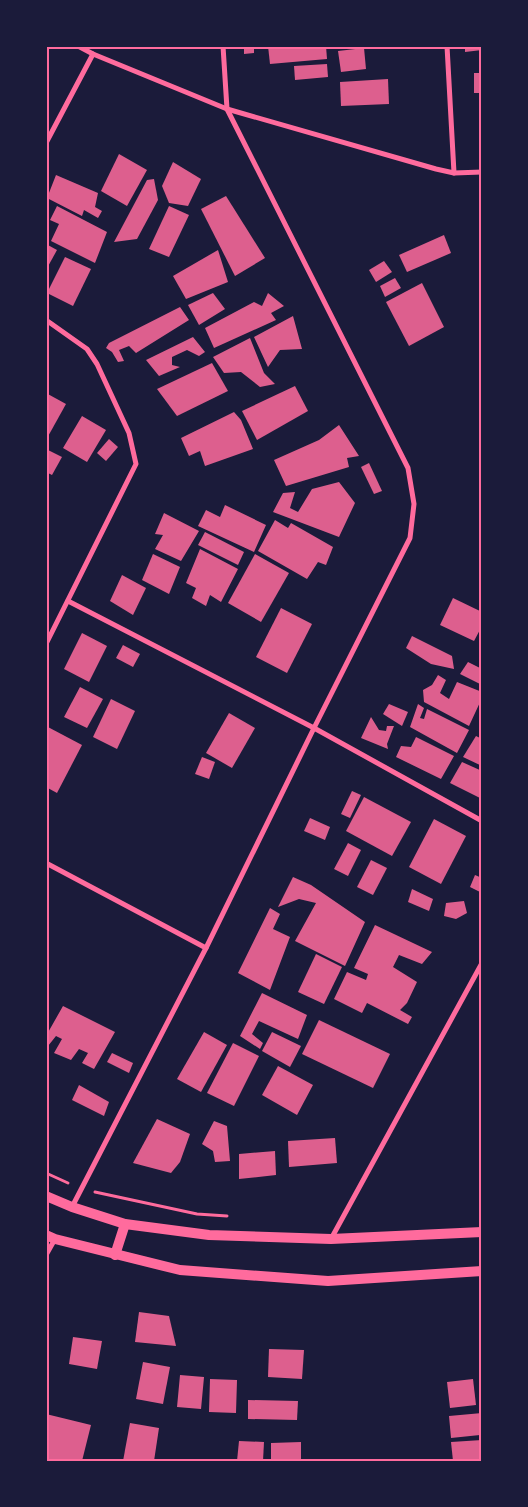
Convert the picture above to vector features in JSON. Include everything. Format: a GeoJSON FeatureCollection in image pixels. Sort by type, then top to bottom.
{"type":"FeatureCollection","features":[{"type":"Feature","properties":{"kind":"main road"},"geometry":{"type":"LineString","coordinates":[[46,1196],[72,1207],[125,1224],[209,1235],[331,1239],[482,1232]]}},
{"type":"Feature","properties":{"kind":"main road"},"geometry":{"type":"LineString","coordinates":[[115,1255],[125,1224]]}},
{"type":"Feature","properties":{"kind":"main road"},"geometry":{"type":"LineString","coordinates":[[50,1237],[180,1270],[328,1281],[482,1271]]}},
{"type":"Feature","properties":{"kind":"street"},"geometry":{"type":"LineString","coordinates":[[78,46],[226,109],[436,169],[454,173],[482,172]]}},
{"type":"Feature","properties":{"kind":"street"},"geometry":{"type":"LineString","coordinates":[[72,1207],[206,948],[410,538],[414,504],[408,468],[226,109],[223,46]]}},
{"type":"Feature","properties":{"kind":"street"},"geometry":{"type":"LineString","coordinates":[[447,46],[454,173]]}},
{"type":"Feature","properties":{"kind":"street"},"geometry":{"type":"LineString","coordinates":[[46,144],[93,54]]}},
{"type":"Feature","properties":{"kind":"street"},"geometry":{"type":"LineString","coordinates":[[46,320],[87,349],[97,364],[129,433],[136,464],[46,644]]}},
{"type":"Feature","properties":{"kind":"street"},"geometry":{"type":"LineString","coordinates":[[68,601],[314,728],[482,821]]}},
{"type":"Feature","properties":{"kind":"street"},"geometry":{"type":"LineString","coordinates":[[46,862],[206,948]]}},
{"type":"Feature","properties":{"kind":"street"},"geometry":{"type":"LineString","coordinates":[[331,1239],[482,963]]}},
{"type":"Feature","properties":{"kind":"street"},"geometry":{"type":"LineString","coordinates":[[46,1255],[50,1237]]}},
{"type":"Feature","properties":{"kind":"path"},"geometry":{"type":"LineString","coordinates":[[46,1174],[81,1189],[197,1214],[235,1217]]}},
{"type":"Feature","properties":{"kind":"building"},"geometry":{"type":"Polygon","coordinates":[[[244,46],[254,46],[254,53],[244,54],[244,46]]]}},
{"type":"Feature","properties":{"kind":"building"},"geometry":{"type":"Polygon","coordinates":[[[268,46],[326,46],[327,59],[270,64],[268,46]]]}},
{"type":"Feature","properties":{"kind":"building"},"geometry":{"type":"Polygon","coordinates":[[[465,46],[482,46],[482,50],[465,52],[465,46]]]}},
{"type":"Feature","properties":{"kind":"building"},"geometry":{"type":"Polygon","coordinates":[[[364,48],[366,69],[341,72],[338,51],[364,48]]]}},
{"type":"Feature","properties":{"kind":"building"},"geometry":{"type":"Polygon","coordinates":[[[327,64],[328,77],[295,80],[294,66],[327,64]]]}},
{"type":"Feature","properties":{"kind":"building"},"geometry":{"type":"Polygon","coordinates":[[[474,73],[482,73],[482,93],[474,93],[474,73]]]}},
{"type":"Feature","properties":{"kind":"building"},"geometry":{"type":"Polygon","coordinates":[[[388,79],[389,104],[341,106],[340,82],[388,79]]]}},
{"type":"Feature","properties":{"kind":"building"},"geometry":{"type":"Polygon","coordinates":[[[119,154],[147,170],[127,206],[101,191],[119,154]]]}},
{"type":"Feature","properties":{"kind":"building"},"geometry":{"type":"Polygon","coordinates":[[[173,162],[201,179],[188,206],[169,203],[162,186],[173,162]]]}},
{"type":"Feature","properties":{"kind":"building"},"geometry":{"type":"Polygon","coordinates":[[[56,175],[98,193],[95,207],[102,211],[98,218],[84,210],[82,216],[47,198],[56,175]]]}},
{"type":"Feature","properties":{"kind":"building"},"geometry":{"type":"Polygon","coordinates":[[[154,179],[158,200],[137,239],[114,242],[147,180],[154,179]]]}},
{"type":"Feature","properties":{"kind":"building"},"geometry":{"type":"Polygon","coordinates":[[[226,196],[265,258],[235,276],[201,209],[226,196]]]}},
{"type":"Feature","properties":{"kind":"building"},"geometry":{"type":"Polygon","coordinates":[[[57,206],[107,232],[95,263],[51,241],[59,224],[50,220],[57,206]]]}},
{"type":"Feature","properties":{"kind":"building"},"geometry":{"type":"Polygon","coordinates":[[[169,206],[189,215],[169,257],[149,249],[169,206]]]}},
{"type":"Feature","properties":{"kind":"building"},"geometry":{"type":"Polygon","coordinates":[[[444,235],[451,253],[407,272],[399,255],[444,235]]]}},
{"type":"Feature","properties":{"kind":"building"},"geometry":{"type":"Polygon","coordinates":[[[46,244],[57,250],[46,270],[46,244]]]}},
{"type":"Feature","properties":{"kind":"building"},"geometry":{"type":"Polygon","coordinates":[[[218,250],[228,282],[186,299],[173,276],[218,250]]]}},
{"type":"Feature","properties":{"kind":"building"},"geometry":{"type":"Polygon","coordinates":[[[65,257],[91,269],[73,306],[47,293],[65,257]]]}},
{"type":"Feature","properties":{"kind":"building"},"geometry":{"type":"Polygon","coordinates":[[[384,261],[392,272],[376,282],[369,270],[384,261]]]}},
{"type":"Feature","properties":{"kind":"building"},"geometry":{"type":"Polygon","coordinates":[[[395,278],[401,288],[385,297],[380,286],[395,278]]]}},
{"type":"Feature","properties":{"kind":"building"},"geometry":{"type":"Polygon","coordinates":[[[422,283],[444,327],[409,346],[386,302],[422,283]]]}},
{"type":"Feature","properties":{"kind":"building"},"geometry":{"type":"Polygon","coordinates":[[[213,293],[225,309],[199,325],[188,305],[213,293]]]}},
{"type":"Feature","properties":{"kind":"building"},"geometry":{"type":"Polygon","coordinates":[[[268,293],[284,306],[271,313],[276,320],[214,348],[205,328],[254,302],[262,306],[268,293]]]}},
{"type":"Feature","properties":{"kind":"building"},"geometry":{"type":"Polygon","coordinates":[[[180,307],[189,320],[136,353],[129,346],[119,350],[124,361],[118,362],[112,352],[106,348],[109,343],[180,307]]]}},
{"type":"Feature","properties":{"kind":"building"},"geometry":{"type":"Polygon","coordinates":[[[293,316],[302,349],[280,350],[268,367],[254,337],[293,316]]]}},
{"type":"Feature","properties":{"kind":"building"},"geometry":{"type":"Polygon","coordinates":[[[193,337],[205,352],[199,356],[187,350],[172,357],[172,365],[180,367],[159,376],[146,360],[193,337]]]}},
{"type":"Feature","properties":{"kind":"building"},"geometry":{"type":"Polygon","coordinates":[[[250,338],[264,373],[275,384],[260,387],[241,372],[224,373],[213,357],[250,338]]]}},
{"type":"Feature","properties":{"kind":"building"},"geometry":{"type":"Polygon","coordinates":[[[212,363],[228,391],[177,416],[157,389],[212,363]]]}},
{"type":"Feature","properties":{"kind":"building"},"geometry":{"type":"Polygon","coordinates":[[[295,386],[308,411],[257,440],[242,411],[295,386]]]}},
{"type":"Feature","properties":{"kind":"building"},"geometry":{"type":"Polygon","coordinates":[[[46,393],[66,404],[46,440],[46,393]]]}},
{"type":"Feature","properties":{"kind":"building"},"geometry":{"type":"Polygon","coordinates":[[[234,412],[241,420],[253,449],[205,466],[200,451],[189,456],[181,438],[234,412]]]}},
{"type":"Feature","properties":{"kind":"building"},"geometry":{"type":"Polygon","coordinates":[[[82,416],[106,430],[87,462],[63,448],[82,416]]]}},
{"type":"Feature","properties":{"kind":"building"},"geometry":{"type":"Polygon","coordinates":[[[339,425],[359,456],[347,458],[349,467],[286,486],[274,460],[319,440],[339,425]]]}},
{"type":"Feature","properties":{"kind":"building"},"geometry":{"type":"Polygon","coordinates":[[[109,439],[118,447],[106,461],[97,453],[109,439]]]}},
{"type":"Feature","properties":{"kind":"building"},"geometry":{"type":"Polygon","coordinates":[[[46,449],[62,457],[52,475],[46,472],[46,449]]]}},
{"type":"Feature","properties":{"kind":"building"},"geometry":{"type":"Polygon","coordinates":[[[369,463],[382,491],[374,494],[361,467],[369,463]]]}},
{"type":"Feature","properties":{"kind":"building"},"geometry":{"type":"Polygon","coordinates":[[[339,482],[355,503],[339,537],[273,512],[283,493],[295,492],[290,508],[298,512],[312,489],[339,482]]]}},
{"type":"Feature","properties":{"kind":"building"},"geometry":{"type":"Polygon","coordinates":[[[225,505],[266,525],[254,552],[198,526],[206,510],[220,517],[225,505]]]}},
{"type":"Feature","properties":{"kind":"building"},"geometry":{"type":"Polygon","coordinates":[[[164,513],[199,531],[181,561],[155,549],[163,535],[155,534],[164,513]]]}},
{"type":"Feature","properties":{"kind":"building"},"geometry":{"type":"Polygon","coordinates":[[[275,520],[288,528],[291,523],[333,547],[326,565],[318,562],[307,579],[258,551],[275,520]]]}},
{"type":"Feature","properties":{"kind":"building"},"geometry":{"type":"Polygon","coordinates":[[[205,532],[244,552],[238,565],[198,545],[205,532]]]}},
{"type":"Feature","properties":{"kind":"building"},"geometry":{"type":"Polygon","coordinates":[[[200,549],[238,569],[221,602],[210,595],[206,606],[192,598],[196,588],[186,583],[200,549]]]}},
{"type":"Feature","properties":{"kind":"building"},"geometry":{"type":"Polygon","coordinates":[[[153,554],[180,567],[169,594],[142,580],[153,554]]]}},
{"type":"Feature","properties":{"kind":"building"},"geometry":{"type":"Polygon","coordinates":[[[255,554],[289,573],[261,622],[228,603],[255,554]]]}},
{"type":"Feature","properties":{"kind":"building"},"geometry":{"type":"Polygon","coordinates":[[[122,575],[146,588],[133,615],[110,601],[122,575]]]}},
{"type":"Feature","properties":{"kind":"building"},"geometry":{"type":"Polygon","coordinates":[[[453,598],[482,612],[482,626],[474,641],[440,625],[453,598]]]}},
{"type":"Feature","properties":{"kind":"building"},"geometry":{"type":"Polygon","coordinates":[[[281,608],[312,624],[287,673],[256,657],[281,608]]]}},
{"type":"Feature","properties":{"kind":"building"},"geometry":{"type":"Polygon","coordinates":[[[82,633],[107,646],[89,682],[64,669],[82,633]]]}},
{"type":"Feature","properties":{"kind":"building"},"geometry":{"type":"Polygon","coordinates":[[[412,636],[452,656],[454,669],[431,664],[406,648],[412,636]]]}},
{"type":"Feature","properties":{"kind":"building"},"geometry":{"type":"Polygon","coordinates":[[[123,645],[140,654],[133,667],[116,658],[123,645]]]}},
{"type":"Feature","properties":{"kind":"building"},"geometry":{"type":"Polygon","coordinates":[[[468,662],[482,669],[482,685],[460,674],[468,662]]]}},
{"type":"Feature","properties":{"kind":"building"},"geometry":{"type":"Polygon","coordinates":[[[438,675],[446,680],[440,693],[449,699],[457,682],[482,692],[482,698],[469,726],[424,702],[423,690],[432,685],[438,675]]]}},
{"type":"Feature","properties":{"kind":"building"},"geometry":{"type":"Polygon","coordinates":[[[80,687],[103,699],[87,728],[64,717],[80,687]]]}},
{"type":"Feature","properties":{"kind":"building"},"geometry":{"type":"Polygon","coordinates":[[[111,699],[135,711],[117,749],[93,737],[111,699]]]}},
{"type":"Feature","properties":{"kind":"building"},"geometry":{"type":"Polygon","coordinates":[[[389,704],[408,712],[402,726],[383,714],[389,704]]]}},
{"type":"Feature","properties":{"kind":"building"},"geometry":{"type":"Polygon","coordinates":[[[418,704],[424,708],[420,718],[424,719],[427,709],[469,730],[457,753],[410,727],[418,704]]]}},
{"type":"Feature","properties":{"kind":"building"},"geometry":{"type":"Polygon","coordinates":[[[229,713],[255,728],[232,768],[206,753],[229,713]]]}},
{"type":"Feature","properties":{"kind":"building"},"geometry":{"type":"Polygon","coordinates":[[[371,717],[379,730],[386,731],[387,726],[394,726],[387,744],[388,749],[361,738],[371,717]]]}},
{"type":"Feature","properties":{"kind":"building"},"geometry":{"type":"Polygon","coordinates":[[[46,726],[82,745],[57,793],[46,787],[46,726]]]}},
{"type":"Feature","properties":{"kind":"building"},"geometry":{"type":"Polygon","coordinates":[[[476,736],[482,739],[482,766],[463,757],[476,736]]]}},
{"type":"Feature","properties":{"kind":"building"},"geometry":{"type":"Polygon","coordinates":[[[416,737],[454,756],[441,779],[396,757],[401,746],[411,747],[416,737]]]}},
{"type":"Feature","properties":{"kind":"building"},"geometry":{"type":"Polygon","coordinates":[[[202,757],[215,762],[209,779],[195,774],[202,757]]]}},
{"type":"Feature","properties":{"kind":"building"},"geometry":{"type":"Polygon","coordinates":[[[462,762],[482,771],[482,799],[450,783],[462,762]]]}},
{"type":"Feature","properties":{"kind":"building"},"geometry":{"type":"Polygon","coordinates":[[[352,791],[361,795],[350,818],[341,814],[352,791]]]}},
{"type":"Feature","properties":{"kind":"building"},"geometry":{"type":"Polygon","coordinates":[[[364,797],[411,822],[392,856],[346,831],[364,797]]]}},
{"type":"Feature","properties":{"kind":"building"},"geometry":{"type":"Polygon","coordinates":[[[310,818],[330,827],[325,840],[304,831],[310,818]]]}},
{"type":"Feature","properties":{"kind":"building"},"geometry":{"type":"Polygon","coordinates":[[[434,819],[466,836],[441,884],[409,867],[434,819]]]}},
{"type":"Feature","properties":{"kind":"building"},"geometry":{"type":"Polygon","coordinates":[[[348,843],[361,850],[348,876],[334,869],[348,843]]]}},
{"type":"Feature","properties":{"kind":"building"},"geometry":{"type":"Polygon","coordinates":[[[371,860],[387,868],[373,895],[357,887],[371,860]]]}},
{"type":"Feature","properties":{"kind":"building"},"geometry":{"type":"Polygon","coordinates":[[[475,875],[482,878],[482,893],[470,887],[475,875]]]}},
{"type":"Feature","properties":{"kind":"building"},"geometry":{"type":"Polygon","coordinates":[[[293,877],[311,885],[365,922],[345,966],[295,941],[316,903],[299,899],[278,907],[293,877]]]}},
{"type":"Feature","properties":{"kind":"building"},"geometry":{"type":"Polygon","coordinates":[[[412,889],[433,899],[429,911],[408,902],[412,889]]]}},
{"type":"Feature","properties":{"kind":"building"},"geometry":{"type":"Polygon","coordinates":[[[464,901],[467,913],[456,919],[444,916],[446,903],[464,901]]]}},
{"type":"Feature","properties":{"kind":"building"},"geometry":{"type":"Polygon","coordinates":[[[270,908],[280,914],[273,929],[290,937],[270,990],[238,973],[270,908]]]}},
{"type":"Feature","properties":{"kind":"building"},"geometry":{"type":"Polygon","coordinates":[[[375,925],[432,952],[422,964],[399,955],[393,967],[417,982],[407,1003],[400,1010],[412,1017],[408,1024],[367,1003],[362,1013],[334,999],[347,972],[366,980],[368,974],[354,968],[375,925]]]}},
{"type":"Feature","properties":{"kind":"building"},"geometry":{"type":"Polygon","coordinates":[[[316,954],[342,967],[324,1004],[298,992],[316,954]]]}},
{"type":"Feature","properties":{"kind":"building"},"geometry":{"type":"Polygon","coordinates":[[[262,993],[307,1015],[298,1039],[259,1021],[252,1034],[263,1043],[260,1049],[240,1036],[262,993]]]}},
{"type":"Feature","properties":{"kind":"building"},"geometry":{"type":"Polygon","coordinates":[[[63,1006],[115,1032],[94,1069],[82,1063],[88,1053],[79,1049],[71,1060],[54,1053],[62,1039],[56,1036],[48,1046],[46,1045],[46,1036],[63,1006]]]}},
{"type":"Feature","properties":{"kind":"building"},"geometry":{"type":"Polygon","coordinates":[[[319,1020],[390,1054],[373,1088],[302,1054],[319,1020]]]}},
{"type":"Feature","properties":{"kind":"building"},"geometry":{"type":"Polygon","coordinates":[[[204,1032],[227,1045],[201,1092],[177,1079],[204,1032]]]}},
{"type":"Feature","properties":{"kind":"building"},"geometry":{"type":"Polygon","coordinates":[[[272,1032],[301,1046],[290,1067],[262,1051],[272,1032]]]}},
{"type":"Feature","properties":{"kind":"building"},"geometry":{"type":"Polygon","coordinates":[[[233,1043],[259,1056],[234,1106],[207,1093],[233,1043]]]}},
{"type":"Feature","properties":{"kind":"building"},"geometry":{"type":"Polygon","coordinates":[[[112,1053],[133,1063],[129,1073],[107,1062],[112,1053]]]}},
{"type":"Feature","properties":{"kind":"building"},"geometry":{"type":"Polygon","coordinates":[[[278,1066],[313,1085],[297,1115],[262,1095],[278,1066]]]}},
{"type":"Feature","properties":{"kind":"building"},"geometry":{"type":"Polygon","coordinates":[[[79,1085],[109,1102],[104,1116],[72,1100],[79,1085]]]}},
{"type":"Feature","properties":{"kind":"building"},"geometry":{"type":"Polygon","coordinates":[[[157,1119],[190,1134],[180,1162],[171,1173],[133,1163],[157,1119]]]}},
{"type":"Feature","properties":{"kind":"building"},"geometry":{"type":"Polygon","coordinates":[[[214,1121],[227,1126],[230,1161],[215,1162],[213,1151],[202,1144],[214,1121]]]}},
{"type":"Feature","properties":{"kind":"building"},"geometry":{"type":"Polygon","coordinates":[[[335,1138],[337,1163],[289,1167],[288,1141],[335,1138]]]}},
{"type":"Feature","properties":{"kind":"building"},"geometry":{"type":"Polygon","coordinates":[[[275,1151],[276,1175],[239,1179],[239,1154],[275,1151]]]}},
{"type":"Feature","properties":{"kind":"building"},"geometry":{"type":"Polygon","coordinates":[[[139,1312],[169,1316],[176,1346],[135,1342],[139,1312]]]}},
{"type":"Feature","properties":{"kind":"building"},"geometry":{"type":"Polygon","coordinates":[[[73,1337],[102,1341],[97,1369],[69,1364],[73,1337]]]}},
{"type":"Feature","properties":{"kind":"building"},"geometry":{"type":"Polygon","coordinates":[[[269,1349],[304,1350],[302,1379],[268,1377],[269,1349]]]}},
{"type":"Feature","properties":{"kind":"building"},"geometry":{"type":"Polygon","coordinates":[[[143,1362],[170,1367],[163,1404],[136,1399],[143,1362]]]}},
{"type":"Feature","properties":{"kind":"building"},"geometry":{"type":"Polygon","coordinates":[[[180,1375],[204,1377],[201,1409],[177,1407],[180,1375]]]}},
{"type":"Feature","properties":{"kind":"building"},"geometry":{"type":"Polygon","coordinates":[[[210,1379],[237,1380],[236,1413],[209,1412],[210,1379]]]}},
{"type":"Feature","properties":{"kind":"building"},"geometry":{"type":"Polygon","coordinates":[[[473,1379],[476,1405],[450,1408],[447,1382],[473,1379]]]}},
{"type":"Feature","properties":{"kind":"building"},"geometry":{"type":"Polygon","coordinates":[[[248,1400],[298,1401],[297,1420],[248,1419],[248,1400]]]}},
{"type":"Feature","properties":{"kind":"building"},"geometry":{"type":"Polygon","coordinates":[[[482,1413],[480,1435],[451,1438],[449,1416],[482,1413]]]}},
{"type":"Feature","properties":{"kind":"building"},"geometry":{"type":"Polygon","coordinates":[[[46,1414],[91,1425],[82,1461],[46,1460],[46,1414]]]}},
{"type":"Feature","properties":{"kind":"building"},"geometry":{"type":"Polygon","coordinates":[[[130,1423],[159,1428],[154,1461],[123,1461],[130,1423]]]}},
{"type":"Feature","properties":{"kind":"building"},"geometry":{"type":"Polygon","coordinates":[[[482,1440],[482,1461],[453,1461],[451,1442],[482,1440]]]}},
{"type":"Feature","properties":{"kind":"building"},"geometry":{"type":"Polygon","coordinates":[[[239,1441],[264,1442],[263,1461],[237,1461],[239,1441]]]}},
{"type":"Feature","properties":{"kind":"building"},"geometry":{"type":"Polygon","coordinates":[[[301,1442],[301,1461],[271,1461],[271,1443],[301,1442]]]}}]}
